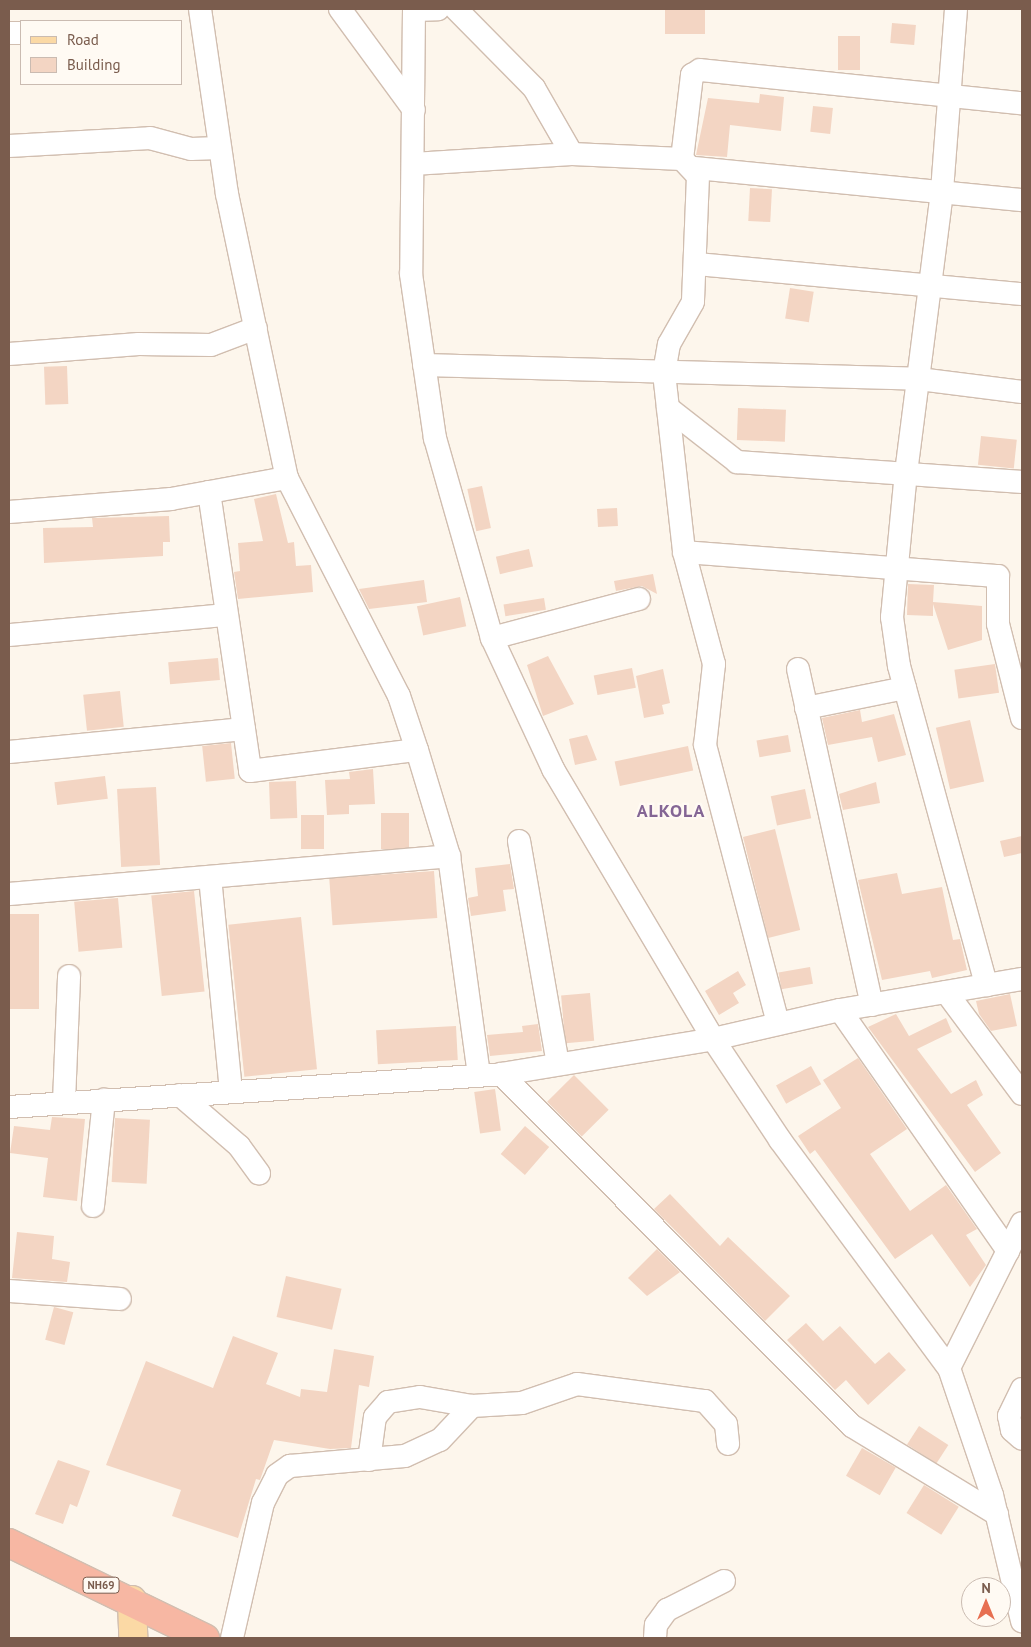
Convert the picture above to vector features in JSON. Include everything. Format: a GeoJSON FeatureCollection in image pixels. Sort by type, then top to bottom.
{"type":"FeatureCollection","features":[{"type":"Feature","properties":{"kind":"highway","name":"NH69"},"geometry":{"type":"LineString","coordinates":[[9,1542],[132,1600],[196,1637]]}},
{"type":"Feature","properties":{"kind":"main road"},"geometry":{"type":"LineString","coordinates":[[132,1600],[133,1638]]}},
{"type":"Feature","properties":{"kind":"street"},"geometry":{"type":"LineString","coordinates":[[340,9],[414,110]]}},
{"type":"Feature","properties":{"kind":"street"},"geometry":{"type":"LineString","coordinates":[[438,9],[414,9],[411,274],[435,438],[492,638],[553,770],[713,1039],[780,1140],[950,1368],[997,1514],[1022,1621]]}},
{"type":"Feature","properties":{"kind":"street"},"geometry":{"type":"LineString","coordinates":[[456,9],[534,88],[572,154]]}},
{"type":"Feature","properties":{"kind":"street"},"geometry":{"type":"LineString","coordinates":[[956,9],[942,192],[906,472],[892,616],[905,688],[986,985]]}},
{"type":"Feature","properties":{"kind":"street"},"geometry":{"type":"LineString","coordinates":[[193,19],[287,478],[399,696],[449,856],[490,1074],[852,1426],[997,1514]]}},
{"type":"Feature","properties":{"kind":"street"},"geometry":{"type":"LineString","coordinates":[[778,1024],[704,746],[714,664],[684,552],[664,373],[669,344],[690,311],[697,264],[688,164],[694,71],[1022,103]]}},
{"type":"Feature","properties":{"kind":"street"},"geometry":{"type":"LineString","coordinates":[[9,146],[150,138],[191,149],[219,148]]}},
{"type":"Feature","properties":{"kind":"street"},"geometry":{"type":"LineString","coordinates":[[413,164],[572,154],[688,164],[1022,200]]}},
{"type":"Feature","properties":{"kind":"street"},"geometry":{"type":"LineString","coordinates":[[697,264],[1022,294]]}},
{"type":"Feature","properties":{"kind":"street"},"geometry":{"type":"LineString","coordinates":[[9,354],[139,344],[211,346],[256,328]]}},
{"type":"Feature","properties":{"kind":"street"},"geometry":{"type":"LineString","coordinates":[[424,365],[919,379],[1022,392]]}},
{"type":"Feature","properties":{"kind":"street"},"geometry":{"type":"LineString","coordinates":[[668,408],[737,462],[906,472],[1022,482]]}},
{"type":"Feature","properties":{"kind":"street"},"geometry":{"type":"LineString","coordinates":[[9,512],[209,492],[287,478]]}},
{"type":"Feature","properties":{"kind":"street"},"geometry":{"type":"LineString","coordinates":[[209,492],[250,771],[417,750]]}},
{"type":"Feature","properties":{"kind":"street"},"geometry":{"type":"LineString","coordinates":[[684,552],[896,566],[998,576],[998,624],[1022,718]]}},
{"type":"Feature","properties":{"kind":"street"},"geometry":{"type":"LineString","coordinates":[[492,638],[639,599]]}},
{"type":"Feature","properties":{"kind":"street"},"geometry":{"type":"LineString","coordinates":[[9,635],[226,615]]}},
{"type":"Feature","properties":{"kind":"street"},"geometry":{"type":"LineString","coordinates":[[798,669],[872,1005]]}},
{"type":"Feature","properties":{"kind":"street"},"geometry":{"type":"LineString","coordinates":[[806,708],[905,688]]}},
{"type":"Feature","properties":{"kind":"street"},"geometry":{"type":"LineString","coordinates":[[9,752],[244,729]]}},
{"type":"Feature","properties":{"kind":"street"},"geometry":{"type":"LineString","coordinates":[[519,841],[558,1064]]}},
{"type":"Feature","properties":{"kind":"street"},"geometry":{"type":"LineString","coordinates":[[9,894],[449,856]]}},
{"type":"Feature","properties":{"kind":"street"},"geometry":{"type":"LineString","coordinates":[[210,877],[231,1091]]}},
{"type":"Feature","properties":{"kind":"street"},"geometry":{"type":"LineString","coordinates":[[64,1102],[69,976]]}},
{"type":"Feature","properties":{"kind":"street"},"geometry":{"type":"LineString","coordinates":[[9,1107],[490,1074],[713,1039],[840,1010],[1022,979]]}},
{"type":"Feature","properties":{"kind":"street"},"geometry":{"type":"LineString","coordinates":[[946,992],[1022,1094]]}},
{"type":"Feature","properties":{"kind":"street"},"geometry":{"type":"LineString","coordinates":[[840,1010],[1008,1251]]}},
{"type":"Feature","properties":{"kind":"street"},"geometry":{"type":"LineString","coordinates":[[180,1095],[239,1146],[259,1174]]}},
{"type":"Feature","properties":{"kind":"street"},"geometry":{"type":"LineString","coordinates":[[93,1206],[104,1100]]}},
{"type":"Feature","properties":{"kind":"street"},"geometry":{"type":"LineString","coordinates":[[950,1368],[1022,1223]]}},
{"type":"Feature","properties":{"kind":"street"},"geometry":{"type":"LineString","coordinates":[[9,1291],[120,1299]]}},
{"type":"Feature","properties":{"kind":"street"},"geometry":{"type":"LineString","coordinates":[[369,1460],[375,1417],[388,1402],[420,1398],[472,1406],[522,1403],[577,1384],[682,1395],[704,1401],[718,1411],[726,1424],[728,1444]]}},
{"type":"Feature","properties":{"kind":"street"},"geometry":{"type":"LineString","coordinates":[[1022,1389],[1009,1424],[1022,1439]]}},
{"type":"Feature","properties":{"kind":"street"},"geometry":{"type":"LineString","coordinates":[[232,1638],[263,1503],[277,1475],[305,1463],[405,1456],[431,1446],[472,1406]]}},
{"type":"Feature","properties":{"kind":"street"},"geometry":{"type":"LineString","coordinates":[[655,1638],[656,1625],[667,1610],[724,1581]]}},
{"type":"Feature","properties":{"kind":"building"},"geometry":{"type":"Polygon","coordinates":[[[665,9],[705,9],[705,34],[665,34],[665,9]]]}},
{"type":"Feature","properties":{"kind":"building"},"geometry":{"type":"Polygon","coordinates":[[[892,23],[916,25],[914,45],[890,43],[892,23]]]}},
{"type":"Feature","properties":{"kind":"building"},"geometry":{"type":"Polygon","coordinates":[[[838,36],[860,36],[860,70],[838,70],[838,36]]]}},
{"type":"Feature","properties":{"kind":"building"},"geometry":{"type":"Polygon","coordinates":[[[760,94],[784,97],[781,131],[730,125],[727,157],[696,155],[708,98],[759,103],[760,94]]]}},
{"type":"Feature","properties":{"kind":"building"},"geometry":{"type":"Polygon","coordinates":[[[813,106],[833,108],[830,134],[810,132],[813,106]]]}},
{"type":"Feature","properties":{"kind":"building"},"geometry":{"type":"Polygon","coordinates":[[[750,188],[772,189],[770,222],[748,221],[750,188]]]}},
{"type":"Feature","properties":{"kind":"building"},"geometry":{"type":"Polygon","coordinates":[[[790,288],[814,292],[809,322],[785,319],[790,288]]]}},
{"type":"Feature","properties":{"kind":"building"},"geometry":{"type":"Polygon","coordinates":[[[67,366],[68,404],[45,405],[44,367],[67,366]]]}},
{"type":"Feature","properties":{"kind":"building"},"geometry":{"type":"Polygon","coordinates":[[[738,408],[786,410],[785,442],[737,440],[738,408]]]}},
{"type":"Feature","properties":{"kind":"building"},"geometry":{"type":"Polygon","coordinates":[[[981,436],[1017,440],[1014,469],[978,465],[981,436]]]}},
{"type":"Feature","properties":{"kind":"building"},"geometry":{"type":"Polygon","coordinates":[[[482,486],[491,528],[476,531],[467,489],[482,486]]]}},
{"type":"Feature","properties":{"kind":"building"},"geometry":{"type":"Polygon","coordinates":[[[276,494],[288,543],[294,542],[296,566],[311,565],[313,592],[238,599],[234,572],[240,571],[238,543],[263,541],[254,499],[276,494]]]}},
{"type":"Feature","properties":{"kind":"building"},"geometry":{"type":"Polygon","coordinates":[[[617,508],[618,526],[598,527],[597,509],[617,508]]]}},
{"type":"Feature","properties":{"kind":"building"},"geometry":{"type":"Polygon","coordinates":[[[169,516],[170,542],[163,542],[163,556],[44,563],[43,528],[93,527],[92,518],[169,516]]]}},
{"type":"Feature","properties":{"kind":"building"},"geometry":{"type":"Polygon","coordinates":[[[529,549],[533,567],[500,574],[496,557],[529,549]]]}},
{"type":"Feature","properties":{"kind":"building"},"geometry":{"type":"Polygon","coordinates":[[[653,574],[657,594],[642,586],[616,591],[614,581],[653,574]]]}},
{"type":"Feature","properties":{"kind":"building"},"geometry":{"type":"Polygon","coordinates":[[[424,580],[427,602],[369,609],[359,589],[424,580]]]}},
{"type":"Feature","properties":{"kind":"building"},"geometry":{"type":"Polygon","coordinates":[[[908,584],[934,585],[933,602],[982,606],[982,640],[948,650],[933,604],[933,616],[907,615],[908,584]]]}},
{"type":"Feature","properties":{"kind":"building"},"geometry":{"type":"Polygon","coordinates":[[[460,597],[466,626],[423,635],[417,606],[460,597]]]}},
{"type":"Feature","properties":{"kind":"building"},"geometry":{"type":"Polygon","coordinates":[[[544,598],[546,610],[505,616],[504,604],[544,598]]]}},
{"type":"Feature","properties":{"kind":"building"},"geometry":{"type":"Polygon","coordinates":[[[548,656],[574,704],[543,716],[527,665],[548,656]]]}},
{"type":"Feature","properties":{"kind":"building"},"geometry":{"type":"Polygon","coordinates":[[[218,658],[220,680],[170,684],[168,662],[218,658]]]}},
{"type":"Feature","properties":{"kind":"building"},"geometry":{"type":"Polygon","coordinates":[[[995,664],[999,693],[958,698],[954,670],[995,664]]]}},
{"type":"Feature","properties":{"kind":"building"},"geometry":{"type":"Polygon","coordinates":[[[632,668],[636,688],[598,695],[594,675],[632,668]]]}},
{"type":"Feature","properties":{"kind":"building"},"geometry":{"type":"Polygon","coordinates":[[[663,669],[670,703],[662,705],[664,714],[644,718],[636,676],[663,669]]]}},
{"type":"Feature","properties":{"kind":"building"},"geometry":{"type":"Polygon","coordinates":[[[120,691],[124,727],[87,731],[83,695],[120,691]]]}},
{"type":"Feature","properties":{"kind":"building"},"geometry":{"type":"Polygon","coordinates":[[[860,710],[862,722],[894,714],[906,755],[878,762],[872,737],[828,745],[822,718],[860,710]]]}},
{"type":"Feature","properties":{"kind":"building"},"geometry":{"type":"Polygon","coordinates":[[[970,720],[984,781],[950,789],[936,728],[970,720]]]}},
{"type":"Feature","properties":{"kind":"building"},"geometry":{"type":"Polygon","coordinates":[[[587,735],[597,760],[575,765],[569,739],[587,735]]]}},
{"type":"Feature","properties":{"kind":"building"},"geometry":{"type":"Polygon","coordinates":[[[788,735],[791,752],[759,757],[756,741],[788,735]]]}},
{"type":"Feature","properties":{"kind":"building"},"geometry":{"type":"Polygon","coordinates":[[[231,743],[235,779],[206,782],[202,746],[231,743]]]}},
{"type":"Feature","properties":{"kind":"building"},"geometry":{"type":"Polygon","coordinates":[[[688,746],[693,770],[620,786],[615,762],[688,746]]]}},
{"type":"Feature","properties":{"kind":"building"},"geometry":{"type":"Polygon","coordinates":[[[373,769],[375,804],[349,805],[349,814],[327,815],[325,780],[350,779],[349,772],[373,769]]]}},
{"type":"Feature","properties":{"kind":"building"},"geometry":{"type":"Polygon","coordinates":[[[105,776],[108,799],[57,805],[54,782],[105,776]]]}},
{"type":"Feature","properties":{"kind":"building"},"geometry":{"type":"Polygon","coordinates":[[[296,781],[297,818],[270,819],[269,782],[296,781]]]}},
{"type":"Feature","properties":{"kind":"building"},"geometry":{"type":"Polygon","coordinates":[[[876,782],[880,803],[843,810],[839,794],[876,782]]]}},
{"type":"Feature","properties":{"kind":"building"},"geometry":{"type":"Polygon","coordinates":[[[156,787],[160,865],[121,867],[117,789],[156,787]]]}},
{"type":"Feature","properties":{"kind":"building"},"geometry":{"type":"Polygon","coordinates":[[[805,789],[811,818],[777,826],[771,796],[805,789]]]}},
{"type":"Feature","properties":{"kind":"building"},"geometry":{"type":"Polygon","coordinates":[[[381,813],[409,813],[409,849],[381,849],[381,813]]]}},
{"type":"Feature","properties":{"kind":"building"},"geometry":{"type":"Polygon","coordinates":[[[301,815],[324,815],[324,849],[301,849],[301,815]]]}},
{"type":"Feature","properties":{"kind":"building"},"geometry":{"type":"Polygon","coordinates":[[[775,829],[800,930],[768,938],[743,837],[775,829]]]}},
{"type":"Feature","properties":{"kind":"building"},"geometry":{"type":"Polygon","coordinates":[[[1022,836],[1022,853],[1004,857],[1000,841],[1022,836]]]}},
{"type":"Feature","properties":{"kind":"building"},"geometry":{"type":"Polygon","coordinates":[[[510,864],[514,889],[503,890],[506,911],[471,916],[468,898],[478,896],[475,868],[510,864]]]}},
{"type":"Feature","properties":{"kind":"building"},"geometry":{"type":"Polygon","coordinates":[[[434,871],[437,918],[333,925],[329,878],[434,871]]]}},
{"type":"Feature","properties":{"kind":"building"},"geometry":{"type":"Polygon","coordinates":[[[897,873],[902,894],[942,887],[953,940],[960,939],[967,970],[932,978],[930,971],[882,980],[858,880],[897,873]]]}},
{"type":"Feature","properties":{"kind":"building"},"geometry":{"type":"Polygon","coordinates":[[[194,891],[205,991],[162,996],[151,895],[194,891]]]}},
{"type":"Feature","properties":{"kind":"building"},"geometry":{"type":"Polygon","coordinates":[[[118,898],[122,948],[79,952],[74,902],[118,898]]]}},
{"type":"Feature","properties":{"kind":"building"},"geometry":{"type":"Polygon","coordinates":[[[9,914],[39,914],[39,1009],[9,1009],[9,914]]]}},
{"type":"Feature","properties":{"kind":"building"},"geometry":{"type":"Polygon","coordinates":[[[301,917],[317,1069],[244,1077],[228,925],[301,917]]]}},
{"type":"Feature","properties":{"kind":"building"},"geometry":{"type":"Polygon","coordinates":[[[810,967],[813,984],[781,989],[778,973],[810,967]]]}},
{"type":"Feature","properties":{"kind":"building"},"geometry":{"type":"Polygon","coordinates":[[[738,971],[746,985],[733,993],[739,1003],[719,1015],[705,991],[738,971]]]}},
{"type":"Feature","properties":{"kind":"building"},"geometry":{"type":"Polygon","coordinates":[[[590,993],[594,1041],[565,1043],[561,996],[590,993]]]}},
{"type":"Feature","properties":{"kind":"building"},"geometry":{"type":"Polygon","coordinates":[[[1010,994],[1017,1026],[991,1031],[979,1014],[976,1001],[1010,994]]]}},
{"type":"Feature","properties":{"kind":"building"},"geometry":{"type":"Polygon","coordinates":[[[896,1014],[909,1036],[946,1018],[952,1032],[917,1049],[951,1094],[976,1080],[983,1095],[967,1105],[1001,1153],[975,1172],[868,1027],[896,1014]]]}},
{"type":"Feature","properties":{"kind":"building"},"geometry":{"type":"Polygon","coordinates":[[[538,1024],[542,1051],[490,1056],[487,1035],[523,1032],[522,1026],[538,1024]]]}},
{"type":"Feature","properties":{"kind":"building"},"geometry":{"type":"Polygon","coordinates":[[[456,1026],[458,1060],[378,1064],[376,1030],[456,1026]]]}},
{"type":"Feature","properties":{"kind":"building"},"geometry":{"type":"Polygon","coordinates":[[[858,1058],[907,1129],[870,1154],[910,1211],[946,1185],[977,1229],[966,1235],[986,1265],[970,1287],[932,1234],[895,1259],[815,1150],[810,1154],[798,1136],[841,1108],[823,1080],[858,1058]]]}},
{"type":"Feature","properties":{"kind":"building"},"geometry":{"type":"Polygon","coordinates":[[[811,1066],[821,1084],[786,1104],[776,1085],[811,1066]]]}},
{"type":"Feature","properties":{"kind":"building"},"geometry":{"type":"Polygon","coordinates":[[[574,1075],[609,1110],[582,1137],[547,1102],[574,1075]]]}},
{"type":"Feature","properties":{"kind":"building"},"geometry":{"type":"Polygon","coordinates":[[[495,1089],[501,1131],[480,1134],[474,1092],[495,1089]]]}},
{"type":"Feature","properties":{"kind":"building"},"geometry":{"type":"Polygon","coordinates":[[[52,1117],[85,1119],[77,1201],[43,1197],[48,1158],[10,1153],[14,1126],[50,1130],[52,1117]]]}},
{"type":"Feature","properties":{"kind":"building"},"geometry":{"type":"Polygon","coordinates":[[[115,1118],[150,1120],[147,1184],[112,1182],[115,1118]]]}},
{"type":"Feature","properties":{"kind":"building"},"geometry":{"type":"Polygon","coordinates":[[[525,1126],[549,1147],[525,1175],[501,1154],[525,1126]]]}},
{"type":"Feature","properties":{"kind":"building"},"geometry":{"type":"Polygon","coordinates":[[[670,1194],[720,1246],[728,1237],[790,1296],[765,1321],[654,1209],[670,1194]]]}},
{"type":"Feature","properties":{"kind":"building"},"geometry":{"type":"Polygon","coordinates":[[[17,1232],[54,1236],[52,1259],[70,1262],[67,1282],[12,1278],[17,1232]]]}},
{"type":"Feature","properties":{"kind":"building"},"geometry":{"type":"Polygon","coordinates":[[[657,1249],[680,1272],[647,1296],[628,1278],[657,1249]]]}},
{"type":"Feature","properties":{"kind":"building"},"geometry":{"type":"Polygon","coordinates":[[[286,1276],[342,1289],[332,1330],[277,1317],[286,1276]]]}},
{"type":"Feature","properties":{"kind":"building"},"geometry":{"type":"Polygon","coordinates":[[[54,1307],[73,1312],[65,1345],[45,1340],[54,1307]]]}},
{"type":"Feature","properties":{"kind":"building"},"geometry":{"type":"Polygon","coordinates":[[[806,1323],[823,1341],[840,1326],[875,1364],[889,1352],[906,1370],[868,1405],[846,1380],[835,1390],[787,1340],[806,1323]]]}},
{"type":"Feature","properties":{"kind":"building"},"geometry":{"type":"Polygon","coordinates":[[[233,1336],[278,1353],[266,1384],[300,1397],[301,1389],[327,1392],[334,1349],[374,1356],[369,1387],[359,1385],[351,1448],[330,1449],[274,1440],[260,1480],[256,1479],[238,1538],[172,1516],[181,1490],[106,1465],[146,1361],[213,1388],[233,1336]]]}},
{"type":"Feature","properties":{"kind":"building"},"geometry":{"type":"Polygon","coordinates":[[[919,1426],[948,1445],[936,1464],[907,1444],[919,1426]]]}},
{"type":"Feature","properties":{"kind":"building"},"geometry":{"type":"Polygon","coordinates":[[[862,1448],[896,1468],[880,1495],[846,1476],[862,1448]]]}},
{"type":"Feature","properties":{"kind":"building"},"geometry":{"type":"Polygon","coordinates":[[[58,1460],[90,1471],[77,1507],[70,1504],[63,1524],[35,1514],[58,1460]]]}},
{"type":"Feature","properties":{"kind":"building"},"geometry":{"type":"Polygon","coordinates":[[[924,1485],[959,1507],[941,1535],[907,1513],[924,1485]]]}},
{"type":"Feature","properties":{"kind":"district","name":"ALKOLA"},"geometry":{"type":"Point","coordinates":[671,811]}}]}
